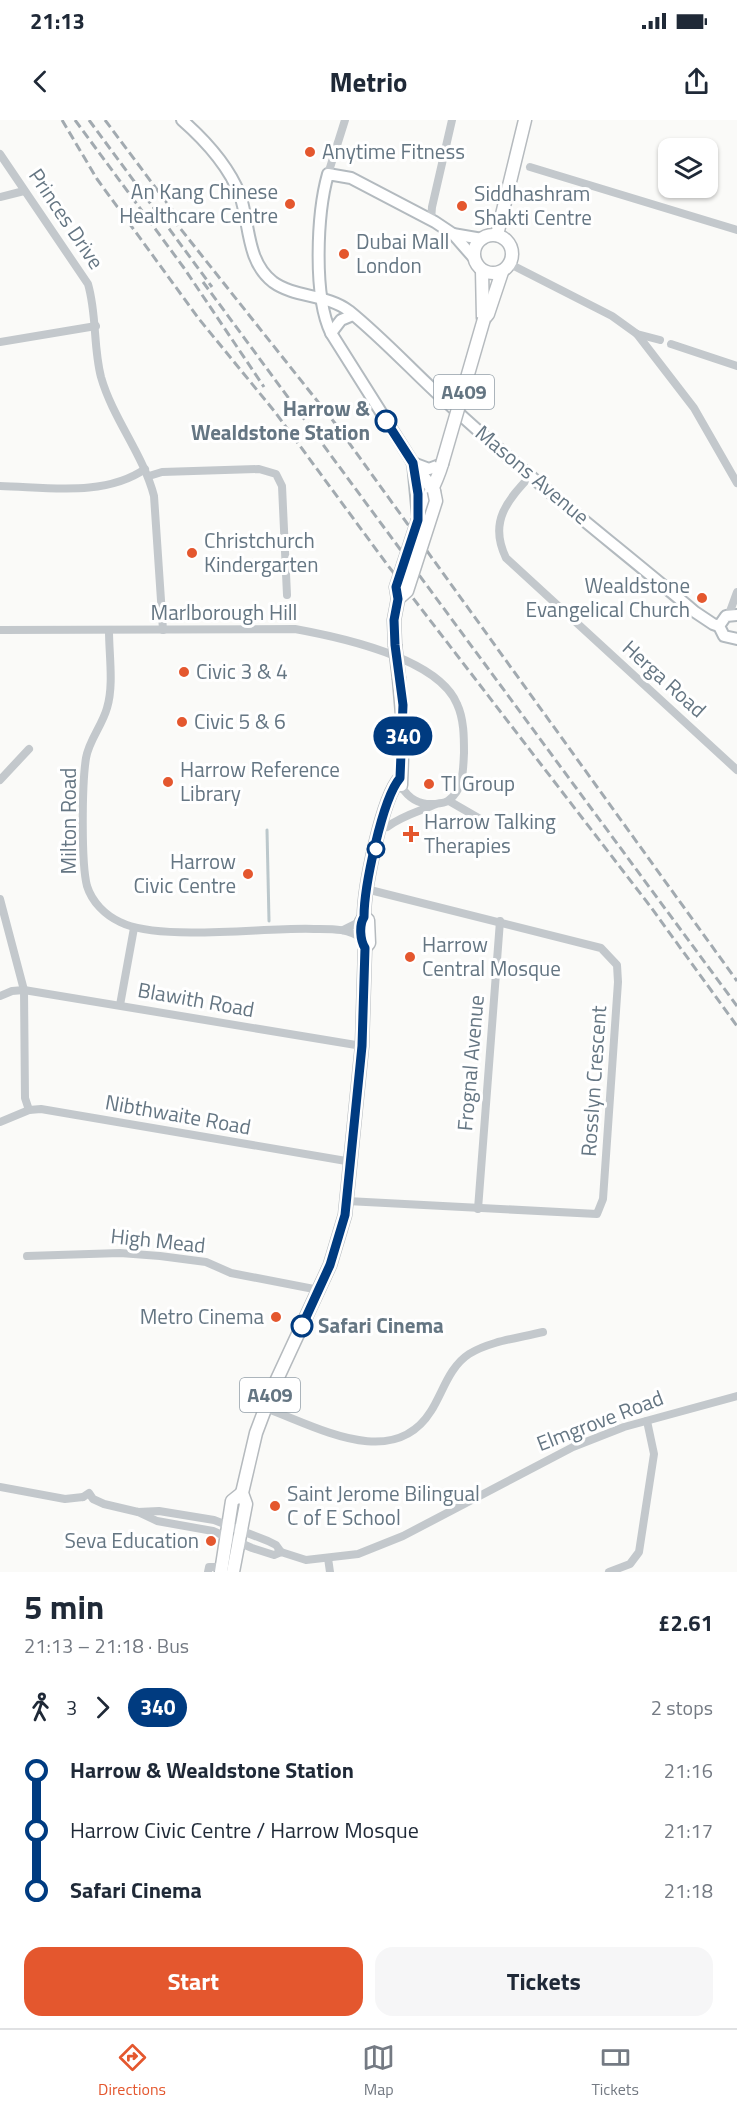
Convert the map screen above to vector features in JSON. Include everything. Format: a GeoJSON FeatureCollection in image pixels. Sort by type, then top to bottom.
{"type":"FeatureCollection","features":[{"type":"Feature","properties":{"kind":"main road"},"geometry":{"type":"LineString","coordinates":[[497,235],[525,120]]}},
{"type":"Feature","properties":{"kind":"main road"},"geometry":{"type":"LineString","coordinates":[[497,235],[511,246],[506,268],[492,274],[482,270],[474,258],[475,247],[482,239],[497,235]]}},
{"type":"Feature","properties":{"kind":"main road","name":"A409"},"geometry":{"type":"LineString","coordinates":[[486,304],[506,268]]}},
{"type":"Feature","properties":{"kind":"main road","name":"A409"},"geometry":{"type":"LineString","coordinates":[[398,599],[407,591],[436,501],[434,491],[483,319],[488,314],[482,270]]}},
{"type":"Feature","properties":{"kind":"main road"},"geometry":{"type":"LineString","coordinates":[[416,469],[434,491]]}},
{"type":"Feature","properties":{"kind":"main road","name":"A409"},"geometry":{"type":"LineString","coordinates":[[378,841],[387,827],[400,782],[403,726],[395,645],[394,620],[398,599],[396,587],[418,520],[427,498],[434,491]]}},
{"type":"Feature","properties":{"kind":"main road","name":"A409"},"geometry":{"type":"LineString","coordinates":[[225,1570],[227,1529],[232,1501],[242,1493],[266,1408],[319,1290],[342,1230],[352,1162],[362,1046],[364,943],[369,943],[368,920],[363,919],[366,889],[394,784],[400,782]]}},
{"type":"Feature","properties":{"kind":"main road","name":"A409"},"geometry":{"type":"LineString","coordinates":[[225,1570],[240,1535],[246,1504],[242,1493]]}},
{"type":"Feature","properties":{"kind":"street","name":"Masons Avenue"},"geometry":{"type":"LineString","coordinates":[[182,120],[212,150],[233,179],[241,197],[251,249],[267,276],[280,286],[320,298],[353,315],[377,334],[452,408],[695,612],[719,626],[724,636],[736,643]]}},
{"type":"Feature","properties":{"kind":"street"},"geometry":{"type":"LineString","coordinates":[[345,120],[328,174],[322,204],[320,298],[331,333],[416,469],[418,520]]}},
{"type":"Feature","properties":{"kind":"street"},"geometry":{"type":"LineString","coordinates":[[431,220],[452,120]]}},
{"type":"Feature","properties":{"kind":"street","name":"Princes Drive"},"geometry":{"type":"LineString","coordinates":[[0,154],[88,284],[95,308],[102,378],[147,473],[154,496],[163,630]]}},
{"type":"Feature","properties":{"kind":"street"},"geometry":{"type":"LineString","coordinates":[[530,167],[737,230]]}},
{"type":"Feature","properties":{"kind":"street"},"geometry":{"type":"LineString","coordinates":[[328,174],[351,178],[431,220],[453,234],[474,258]]}},
{"type":"Feature","properties":{"kind":"street"},"geometry":{"type":"LineString","coordinates":[[0,197],[24,191]]}},
{"type":"Feature","properties":{"kind":"street"},"geometry":{"type":"LineString","coordinates":[[453,234],[482,239]]}},
{"type":"Feature","properties":{"kind":"street"},"geometry":{"type":"LineString","coordinates":[[506,268],[612,316],[637,334],[694,408],[737,483]]}},
{"type":"Feature","properties":{"kind":"street"},"geometry":{"type":"LineString","coordinates":[[331,333],[341,320],[353,315]]}},
{"type":"Feature","properties":{"kind":"street"},"geometry":{"type":"LineString","coordinates":[[0,342],[96,326]]}},
{"type":"Feature","properties":{"kind":"street"},"geometry":{"type":"LineString","coordinates":[[637,334],[660,340]]}},
{"type":"Feature","properties":{"kind":"street"},"geometry":{"type":"LineString","coordinates":[[670,344],[737,366]]}},
{"type":"Feature","properties":{"kind":"street"},"geometry":{"type":"LineString","coordinates":[[416,469],[429,470],[442,464]]}},
{"type":"Feature","properties":{"kind":"street"},"geometry":{"type":"LineString","coordinates":[[0,486],[98,486],[124,481],[147,473],[162,472],[260,469],[276,474],[282,486],[287,595]]}},
{"type":"Feature","properties":{"kind":"street","name":"Herga Road"},"geometry":{"type":"LineString","coordinates":[[532,474],[510,498],[500,516],[500,545],[506,558],[737,770]]}},
{"type":"Feature","properties":{"kind":"street"},"geometry":{"type":"LineString","coordinates":[[719,626],[723,618],[733,615],[737,592]]}},
{"type":"Feature","properties":{"kind":"street","name":"Marlborough Hill"},"geometry":{"type":"LineString","coordinates":[[0,630],[295,629],[323,634],[374,650],[432,675],[446,687],[457,702],[463,731],[463,774],[460,785],[449,801]]}},
{"type":"Feature","properties":{"kind":"street","name":"Milton Road"},"geometry":{"type":"LineString","coordinates":[[109,631],[107,708],[86,758],[85,866],[87,886],[96,903],[109,917],[134,928],[164,931],[281,927],[343,930],[364,943]]}},
{"type":"Feature","properties":{"kind":"street"},"geometry":{"type":"LineString","coordinates":[[0,780],[29,749]]}},
{"type":"Feature","properties":{"kind":"street"},"geometry":{"type":"LineString","coordinates":[[400,782],[406,795],[419,802],[438,804]]}},
{"type":"Feature","properties":{"kind":"street"},"geometry":{"type":"LineString","coordinates":[[387,827],[395,821],[449,801],[482,820]]}},
{"type":"Feature","properties":{"kind":"street","name":"Rosslyn Crescent"},"geometry":{"type":"LineString","coordinates":[[347,1202],[597,1214],[603,1199],[606,1167],[618,982],[617,965],[601,948],[366,889]]}},
{"type":"Feature","properties":{"kind":"street"},"geometry":{"type":"LineString","coordinates":[[0,899],[24,990],[25,1098],[29,1110]]}},
{"type":"Feature","properties":{"kind":"street","name":"Milton Road"},"geometry":{"type":"LineString","coordinates":[[343,930],[363,919]]}},
{"type":"Feature","properties":{"kind":"street","name":"Frognal Avenue"},"geometry":{"type":"LineString","coordinates":[[478,1209],[500,921]]}},
{"type":"Feature","properties":{"kind":"street"},"geometry":{"type":"LineString","coordinates":[[120,1005],[134,928]]}},
{"type":"Feature","properties":{"kind":"street"},"geometry":{"type":"LineString","coordinates":[[0,996],[12,991],[24,990]]}},
{"type":"Feature","properties":{"kind":"street","name":"Blawith Road"},"geometry":{"type":"LineString","coordinates":[[24,990],[362,1046]]}},
{"type":"Feature","properties":{"kind":"street","name":"Nibthwaite Road"},"geometry":{"type":"LineString","coordinates":[[0,1122],[29,1110],[59,1111],[352,1162]]}},
{"type":"Feature","properties":{"kind":"street","name":"High Mead"},"geometry":{"type":"LineString","coordinates":[[27,1256],[120,1252],[160,1256],[206,1262],[231,1273],[319,1290]]}},
{"type":"Feature","properties":{"kind":"street"},"geometry":{"type":"LineString","coordinates":[[266,1408],[362,1442],[388,1442],[409,1436],[430,1413],[453,1371],[467,1355],[484,1346],[543,1332]]}},
{"type":"Feature","properties":{"kind":"street","name":"Elmgrove Road"},"geometry":{"type":"LineString","coordinates":[[240,1535],[269,1553],[281,1552],[306,1560],[358,1554],[403,1536],[573,1447],[647,1421],[737,1396]]}},
{"type":"Feature","properties":{"kind":"street"},"geometry":{"type":"LineString","coordinates":[[609,1572],[630,1564],[639,1552],[654,1454],[647,1421]]}},
{"type":"Feature","properties":{"kind":"street"},"geometry":{"type":"LineString","coordinates":[[0,1487],[65,1499],[84,1497],[89,1503],[93,1499],[138,1512],[159,1512],[227,1529],[240,1535]]}},
{"type":"Feature","properties":{"kind":"street"},"geometry":{"type":"LineString","coordinates":[[227,1529],[240,1535]]}},
{"type":"Feature","properties":{"kind":"street","name":"Elmgrove Road"},"geometry":{"type":"LineString","coordinates":[[240,1535],[276,1545],[281,1552]]}},
{"type":"Feature","properties":{"kind":"street"},"geometry":{"type":"LineString","coordinates":[[328,1558],[330,1572]]}},
{"type":"Feature","properties":{"kind":"street"},"geometry":{"type":"LineString","coordinates":[[208,1572],[209,1567],[225,1570]]}},
{"type":"Feature","properties":{"kind":"waterway"},"geometry":{"type":"LineString","coordinates":[[267,830],[269,921]]}},
{"type":"Feature","properties":{"kind":"railway"},"geometry":{"type":"LineString","coordinates":[[62,120],[97,179],[199,319],[275,412],[386,563],[650,906],[737,1026]]}},
{"type":"Feature","properties":{"kind":"railway"},"geometry":{"type":"LineString","coordinates":[[75,120],[184,268],[264,387]]}},
{"type":"Feature","properties":{"kind":"railway"},"geometry":{"type":"LineString","coordinates":[[89,120],[212,287]]}},
{"type":"Feature","properties":{"kind":"railway"},"geometry":{"type":"LineString","coordinates":[[105,120],[173,211]]}},
{"type":"Feature","properties":{"kind":"railway"},"geometry":{"type":"LineString","coordinates":[[164,208],[334,422],[737,981]]}},
{"type":"Feature","properties":{"kind":"railway"},"geometry":{"type":"LineString","coordinates":[[203,282],[737,1006]]}},
{"type":"Feature","properties":{"kind":"bus line","name":"340"},"geometry":{"type":"LineString","coordinates":[[302,1326],[330,1265],[345,1215],[362,1046],[365,948],[362,943],[361,921],[364,917],[368,875],[381,824],[394,784],[400,778],[403,705],[395,645],[394,620],[398,599],[396,587],[418,520],[418,494],[413,463],[386,421]]}},
{"type":"Feature","properties":{"kind":"place","name":"Anytime Fitness"},"geometry":{"type":"Point","coordinates":[310,152]}},
{"type":"Feature","properties":{"kind":"place","name":"An Kang Chinese Healthcare Centre"},"geometry":{"type":"Point","coordinates":[290,204]}},
{"type":"Feature","properties":{"kind":"place","name":"Siddhashram Shakti Centre"},"geometry":{"type":"Point","coordinates":[462,206]}},
{"type":"Feature","properties":{"kind":"place","name":"Dubai Mall London"},"geometry":{"type":"Point","coordinates":[344,254]}},
{"type":"Feature","properties":{"kind":"place","name":"Harrow & Wealdstone Station"},"geometry":{"type":"Point","coordinates":[386,421]}},
{"type":"Feature","properties":{"kind":"place","name":"Christchurch Kindergarten"},"geometry":{"type":"Point","coordinates":[192,553]}},
{"type":"Feature","properties":{"kind":"place","name":"Wealdstone Evangelical Church"},"geometry":{"type":"Point","coordinates":[702,598]}},
{"type":"Feature","properties":{"kind":"place","name":"Civic 3 & 4"},"geometry":{"type":"Point","coordinates":[184,672]}},
{"type":"Feature","properties":{"kind":"place","name":"Civic 5 & 6"},"geometry":{"type":"Point","coordinates":[182,722]}},
{"type":"Feature","properties":{"kind":"place","name":"Harrow Reference Library"},"geometry":{"type":"Point","coordinates":[168,782]}},
{"type":"Feature","properties":{"kind":"place","name":"TI Group"},"geometry":{"type":"Point","coordinates":[429,784]}},
{"type":"Feature","properties":{"kind":"place","name":"Harrow Talking Therapies"},"geometry":{"type":"Point","coordinates":[411,834]}},
{"type":"Feature","properties":{"kind":"place","name":"Harrow Civic Centre"},"geometry":{"type":"Point","coordinates":[248,874]}},
{"type":"Feature","properties":{"kind":"place","name":"Harrow Central Mosque"},"geometry":{"type":"Point","coordinates":[410,957]}},
{"type":"Feature","properties":{"kind":"place","name":"Metro Cinema"},"geometry":{"type":"Point","coordinates":[276,1317]}},
{"type":"Feature","properties":{"kind":"place","name":"Safari Cinema"},"geometry":{"type":"Point","coordinates":[302,1326]}},
{"type":"Feature","properties":{"kind":"place","name":"Saint Jerome Bilingual C of E School"},"geometry":{"type":"Point","coordinates":[275,1506]}},
{"type":"Feature","properties":{"kind":"place","name":"Seva Education"},"geometry":{"type":"Point","coordinates":[211,1541]}}]}
